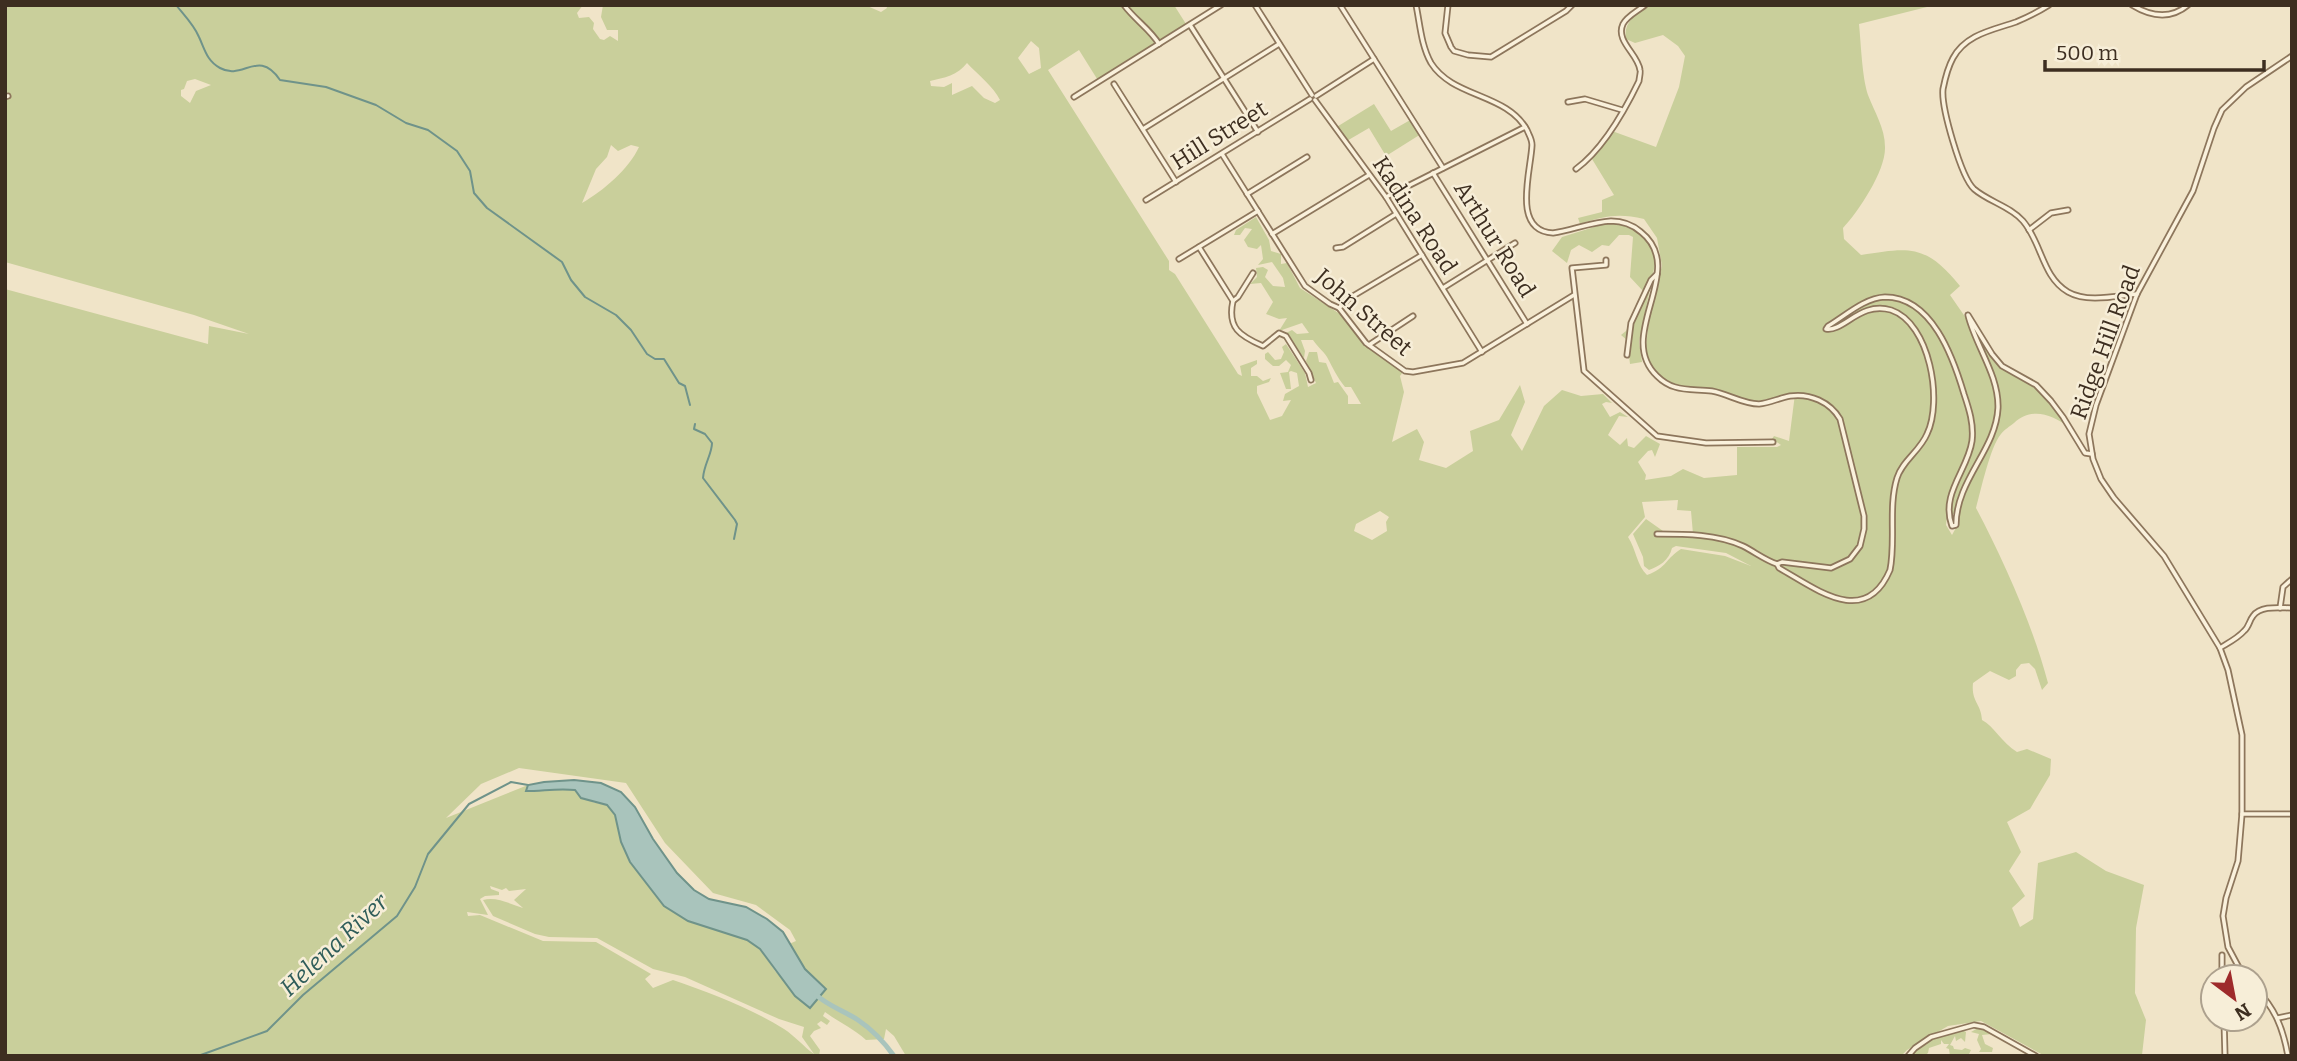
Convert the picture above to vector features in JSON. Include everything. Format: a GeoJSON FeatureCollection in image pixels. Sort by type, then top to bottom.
{"type":"FeatureCollection","features":[{"type":"Feature","properties":{"kind":"street"},"geometry":{"type":"LineString","coordinates":[[1124,5],[1159,44]]}},
{"type":"Feature","properties":{"kind":"street"},"geometry":{"type":"LineString","coordinates":[[1074,97],[1221,5]]}},
{"type":"Feature","properties":{"kind":"street","name":"Kadina Road"},"geometry":{"type":"LineString","coordinates":[[1255,5],[1313,97],[1385,197],[1482,352]]}},
{"type":"Feature","properties":{"kind":"street"},"geometry":{"type":"LineString","coordinates":[[1340,5],[1443,168]]}},
{"type":"Feature","properties":{"kind":"street"},"geometry":{"type":"LineString","coordinates":[[1416,5],[1424,46],[1435,68],[1454,84],[1516,115],[1525,127],[1532,146],[1527,176],[1528,204],[1535,226],[1542,231],[1553,233],[1611,221],[1625,223],[1637,229],[1651,242],[1657,258],[1657,274],[1647,314],[1643,348],[1647,363],[1658,377],[1671,386],[1716,392],[1753,404],[1796,395],[1808,396],[1833,409],[1840,419],[1864,516],[1859,549],[1850,559],[1828,568],[1782,562],[1777,564]]}},
{"type":"Feature","properties":{"kind":"street"},"geometry":{"type":"LineString","coordinates":[[1448,5],[1445,33],[1451,47],[1468,55],[1491,57],[1572,5]]}},
{"type":"Feature","properties":{"kind":"street"},"geometry":{"type":"LineString","coordinates":[[1576,169],[1591,157],[1639,81],[1641,70],[1624,42],[1623,25],[1645,5]]}},
{"type":"Feature","properties":{"kind":"street"},"geometry":{"type":"LineString","coordinates":[[2049,5],[2035,14],[1976,36],[1964,44],[1953,57],[1943,91],[1946,113],[1966,180],[1975,190],[2023,221],[2054,281],[2068,292],[2082,297],[2137,294]]}},
{"type":"Feature","properties":{"kind":"street"},"geometry":{"type":"LineString","coordinates":[[2132,5],[2157,16],[2175,13],[2188,5]]}},
{"type":"Feature","properties":{"kind":"street"},"geometry":{"type":"LineString","coordinates":[[1189,25],[1258,132]]}},
{"type":"Feature","properties":{"kind":"street"},"geometry":{"type":"LineString","coordinates":[[1143,129],[1279,44]]}},
{"type":"Feature","properties":{"kind":"street","name":"Ridge Hill Road"},"geometry":{"type":"LineString","coordinates":[[2237,963],[2228,947],[2223,916],[2238,861],[2242,814],[2242,735],[2228,670],[2220,648],[2164,556],[2105,486],[2092,454],[2090,434],[2092,417],[2137,294],[2193,191],[2222,110],[2246,87],[2292,56]]}},
{"type":"Feature","properties":{"kind":"street","name":"Hill Street"},"geometry":{"type":"LineString","coordinates":[[1146,200],[1374,59]]}},
{"type":"Feature","properties":{"kind":"street"},"geometry":{"type":"LineString","coordinates":[[1114,83],[1176,182]]}},
{"type":"Feature","properties":{"kind":"street"},"geometry":{"type":"LineString","coordinates":[[1568,102],[1585,99],[1622,110]]}},
{"type":"Feature","properties":{"kind":"street"},"geometry":{"type":"LineString","coordinates":[[1385,197],[1525,127]]}},
{"type":"Feature","properties":{"kind":"street","name":"John Street"},"geometry":{"type":"LineString","coordinates":[[1222,154],[1305,286],[1339,308],[1351,327],[1368,345],[1410,372],[1457,365],[1574,295]]}},
{"type":"Feature","properties":{"kind":"street"},"geometry":{"type":"LineString","coordinates":[[1247,194],[1307,157]]}},
{"type":"Feature","properties":{"kind":"street","name":"Arthur Road"},"geometry":{"type":"LineString","coordinates":[[1433,173],[1527,324]]}},
{"type":"Feature","properties":{"kind":"street"},"geometry":{"type":"LineString","coordinates":[[1272,234],[1369,175]]}},
{"type":"Feature","properties":{"kind":"street"},"geometry":{"type":"LineString","coordinates":[[2029,230],[2053,212],[2068,210]]}},
{"type":"Feature","properties":{"kind":"street"},"geometry":{"type":"LineString","coordinates":[[1179,259],[1258,211]]}},
{"type":"Feature","properties":{"kind":"street"},"geometry":{"type":"LineString","coordinates":[[1336,248],[1343,247],[1396,214]]}},
{"type":"Feature","properties":{"kind":"street"},"geometry":{"type":"LineString","coordinates":[[1443,288],[1515,243]]}},
{"type":"Feature","properties":{"kind":"street"},"geometry":{"type":"LineString","coordinates":[[1199,247],[1233,301]]}},
{"type":"Feature","properties":{"kind":"street"},"geometry":{"type":"LineString","coordinates":[[1339,308],[1348,299],[1422,255]]}},
{"type":"Feature","properties":{"kind":"street"},"geometry":{"type":"LineString","coordinates":[[1606,260],[1606,265],[1572,268],[1584,371],[1657,436],[1706,443],[1773,442]]}},
{"type":"Feature","properties":{"kind":"street"},"geometry":{"type":"LineString","coordinates":[[1253,273],[1233,301],[1230,312],[1233,325],[1242,335],[1262,346],[1279,333],[1286,336],[1311,380]]}},
{"type":"Feature","properties":{"kind":"street"},"geometry":{"type":"LineString","coordinates":[[1627,355],[1631,323],[1651,280],[1657,274]]}},
{"type":"Feature","properties":{"kind":"street"},"geometry":{"type":"LineString","coordinates":[[1657,534],[1688,534],[1742,546],[1825,594],[1847,601],[1858,600],[1874,592],[1890,570],[1896,482],[1902,468],[1928,432],[1934,414],[1934,393],[1924,349],[1915,330],[1891,310],[1874,309],[1852,317],[1833,329],[1826,329],[1874,299],[1885,297],[1903,300],[1920,311],[1942,339],[1958,373],[1973,431],[1969,457],[1950,496],[1950,520],[1953,527],[1956,525],[1959,499],[1993,431],[1998,406],[1996,390],[1968,315],[1996,359],[2009,371],[2038,387],[2063,417],[2085,453],[2092,454]]}},
{"type":"Feature","properties":{"kind":"street"},"geometry":{"type":"LineString","coordinates":[[1368,345],[1413,316]]}},
{"type":"Feature","properties":{"kind":"street"},"geometry":{"type":"LineString","coordinates":[[2280,608],[2283,587],[2292,579]]}},
{"type":"Feature","properties":{"kind":"street"},"geometry":{"type":"LineString","coordinates":[[2220,648],[2241,634],[2259,611],[2292,608]]}},
{"type":"Feature","properties":{"kind":"street"},"geometry":{"type":"LineString","coordinates":[[2242,814],[2292,814]]}},
{"type":"Feature","properties":{"kind":"street"},"geometry":{"type":"LineString","coordinates":[[2222,955],[2222,963]]}},
{"type":"Feature","properties":{"kind":"street"},"geometry":{"type":"LineString","coordinates":[[2269,1004],[2278,1018],[2288,1056]]}},
{"type":"Feature","properties":{"kind":"street"},"geometry":{"type":"LineString","coordinates":[[2278,1018],[2292,1015]]}},
{"type":"Feature","properties":{"kind":"street"},"geometry":{"type":"LineString","coordinates":[[1908,1056],[1931,1037],[1974,1025],[1984,1027],[2036,1056]]}},
{"type":"Feature","properties":{"kind":"street"},"geometry":{"type":"LineString","coordinates":[[2224,1033],[2225,1056]]}},
{"type":"Feature","properties":{"kind":"green space"},"geometry":{"type":"Polygon","coordinates":[[[5,5],[583,5],[577,13],[579,18],[589,17],[600,39],[604,40],[610,36],[618,41],[618,30],[607,30],[601,17],[603,5],[865,5],[881,12],[887,8],[886,5],[1174,5],[1186,24],[1099,82],[1079,50],[1048,70],[1169,261],[1169,270],[1175,274],[1238,374],[1242,376],[1240,366],[1257,360],[1257,364],[1251,368],[1251,376],[1257,376],[1263,381],[1271,378],[1269,382],[1257,386],[1257,393],[1270,420],[1282,416],[1291,400],[1283,401],[1285,394],[1299,386],[1297,373],[1291,371],[1291,389],[1286,389],[1280,373],[1288,372],[1291,365],[1286,360],[1279,366],[1273,366],[1265,359],[1268,352],[1275,360],[1281,359],[1284,352],[1282,347],[1286,344],[1305,373],[1308,387],[1316,383],[1306,361],[1309,352],[1317,352],[1319,362],[1326,363],[1334,383],[1338,382],[1348,396],[1348,404],[1361,404],[1351,387],[1345,387],[1342,383],[1327,357],[1313,340],[1301,340],[1305,351],[1304,358],[1286,333],[1292,330],[1297,334],[1309,333],[1302,323],[1279,331],[1287,318],[1279,319],[1266,314],[1273,302],[1261,283],[1250,284],[1257,277],[1256,268],[1263,267],[1268,270],[1265,277],[1273,286],[1285,287],[1283,278],[1272,262],[1258,265],[1263,259],[1261,245],[1257,249],[1248,247],[1244,240],[1252,229],[1245,228],[1240,235],[1234,235],[1236,230],[1256,217],[1269,240],[1271,251],[1281,254],[1281,264],[1287,263],[1300,288],[1340,314],[1364,343],[1403,372],[1400,376],[1404,392],[1392,442],[1417,429],[1424,442],[1419,460],[1446,468],[1473,451],[1470,431],[1499,420],[1520,385],[1525,402],[1511,435],[1522,451],[1544,406],[1562,390],[1581,396],[1603,394],[1612,403],[1602,404],[1610,417],[1620,412],[1628,417],[1619,416],[1608,435],[1620,445],[1627,438],[1628,446],[1634,448],[1646,436],[1660,444],[1655,457],[1652,450],[1648,451],[1638,462],[1646,475],[1645,480],[1671,476],[1683,469],[1704,478],[1737,475],[1737,447],[1781,445],[1772,439],[1774,436],[1789,441],[1795,394],[1753,402],[1716,390],[1679,387],[1659,376],[1647,358],[1646,347],[1650,309],[1662,266],[1657,238],[1644,219],[1612,216],[1580,224],[1578,218],[1602,212],[1602,200],[1614,195],[1592,159],[1612,131],[1656,147],[1679,87],[1685,56],[1678,46],[1663,35],[1635,43],[1626,39],[1626,28],[1646,5],[1935,5],[1859,24],[1866,88],[1881,126],[1885,147],[1876,178],[1864,201],[1843,228],[1844,239],[1861,255],[1905,250],[1927,256],[1937,262],[1960,286],[1950,295],[1995,360],[2008,372],[2035,386],[2069,427],[2048,416],[2035,414],[2021,418],[2005,430],[1993,449],[1976,508],[2017,594],[2048,683],[2042,690],[2035,669],[2029,663],[2021,664],[2016,670],[2016,676],[2009,680],[1990,671],[1973,683],[1973,689],[1982,720],[2007,744],[2017,752],[2027,749],[2051,759],[2050,775],[2030,809],[2007,822],[2021,852],[2009,871],[2025,896],[2012,908],[2020,927],[2033,919],[2038,863],[2076,852],[2106,871],[2144,885],[2136,928],[2135,993],[2146,1020],[2142,1055],[2045,1056],[1981,1021],[1948,1026],[1901,1056],[906,1056],[894,1036],[886,1029],[884,1039],[866,1040],[825,1012],[823,1016],[830,1021],[827,1025],[821,1021],[817,1024],[821,1028],[810,1036],[820,1050],[819,1056],[5,1056],[5,289],[208,344],[209,326],[249,334],[194,315],[5,262],[5,5]],[[1031,41],[1018,58],[1029,74],[1041,68],[1039,48],[1031,41]],[[967,63],[959,70],[930,81],[931,86],[944,87],[952,83],[952,95],[972,86],[984,98],[995,103],[1000,100],[990,85],[967,63]],[[195,79],[187,81],[181,90],[181,96],[190,103],[196,91],[211,85],[195,79]],[[611,145],[607,157],[596,169],[582,203],[615,179],[639,147],[631,145],[618,151],[611,145]],[[1678,500],[1642,502],[1645,517],[1628,537],[1647,575],[1659,569],[1681,549],[1725,556],[1751,566],[1726,553],[1676,546],[1663,562],[1649,570],[1644,566],[1633,534],[1646,519],[1663,531],[1693,534],[1691,511],[1677,510],[1678,500]],[[1380,511],[1356,524],[1354,531],[1372,540],[1387,531],[1386,522],[1389,517],[1380,511]],[[1960,513],[1947,515],[1946,525],[1952,535],[1960,513]],[[519,768],[481,784],[446,818],[528,785],[526,790],[575,790],[592,802],[607,805],[615,815],[621,842],[630,862],[664,906],[688,921],[747,940],[760,949],[775,971],[809,1008],[826,989],[805,969],[789,944],[796,941],[790,930],[756,905],[713,893],[665,843],[626,783],[519,768]],[[490,886],[499,892],[499,895],[480,899],[488,915],[467,912],[468,916],[480,915],[543,941],[596,942],[651,974],[645,979],[653,988],[673,980],[716,996],[758,1014],[784,1029],[814,1054],[802,1037],[804,1027],[779,1019],[685,977],[653,969],[597,938],[549,937],[535,934],[493,916],[483,900],[498,900],[523,908],[514,900],[526,889],[509,891],[506,888],[502,890],[490,886]]]}},
{"type":"Feature","properties":{"kind":"green space"},"geometry":{"type":"Polygon","coordinates":[[[1374,104],[1391,131],[1412,119],[1421,134],[1386,156],[1369,128],[1345,142],[1335,128],[1374,104]]]}},
{"type":"Feature","properties":{"kind":"green space"},"geometry":{"type":"Polygon","coordinates":[[[1607,223],[1625,223],[1638,232],[1647,241],[1656,259],[1639,342],[1642,362],[1630,364],[1627,340],[1621,335],[1626,331],[1643,291],[1630,277],[1633,237],[1619,235],[1609,246],[1602,245],[1592,252],[1579,245],[1571,250],[1567,263],[1552,251],[1562,237],[1607,223]]]}},
{"type":"Feature","properties":{"kind":"green space"},"geometry":{"type":"Polygon","coordinates":[[[1958,1028],[1966,1032],[1965,1042],[1961,1038],[1956,1041],[1955,1036],[1950,1045],[1954,1049],[1971,1050],[1968,1056],[1950,1056],[1949,1049],[1946,1048],[1949,1044],[1944,1044],[1941,1040],[1941,1044],[1929,1048],[1924,1056],[1910,1056],[1930,1039],[1958,1028]]]}},
{"type":"Feature","properties":{"kind":"green space"},"geometry":{"type":"Polygon","coordinates":[[[1978,1028],[1989,1030],[1992,1034],[1982,1035],[1985,1044],[1993,1048],[1992,1052],[1979,1052],[1979,1034],[1971,1032],[1978,1028]]]}},
{"type":"Feature","properties":{"kind":"water"},"geometry":{"type":"Polygon","coordinates":[[[574,780],[601,783],[621,792],[635,807],[677,873],[694,890],[709,899],[746,907],[783,932],[805,969],[826,989],[810,1008],[795,996],[760,949],[747,940],[688,921],[664,906],[630,862],[621,842],[615,815],[607,805],[581,798],[575,790],[526,791],[528,785],[574,780]]]}},
{"type":"Feature","properties":{"kind":"waterway"},"geometry":{"type":"LineString","coordinates":[[176,5],[194,28],[209,59],[220,68],[236,71],[265,66],[280,80],[326,87],[376,105],[406,123],[428,130],[457,151],[470,171],[474,193],[487,208],[562,262],[571,280],[585,297],[616,315],[631,330],[647,354],[655,359],[664,359],[679,383],[685,386],[690,405]]}},
{"type":"Feature","properties":{"kind":"waterway"},"geometry":{"type":"LineString","coordinates":[[695,424],[694,429],[705,434],[712,443],[703,478],[735,520],[737,524],[734,539]]}},
{"type":"Feature","properties":{"kind":"waterway","name":"Helena River"},"geometry":{"type":"LineString","coordinates":[[198,1056],[267,1031],[303,995],[397,916],[415,887],[428,854],[469,804],[511,782],[528,785]]}},
{"type":"Feature","properties":{"kind":"waterway","name":"Helena River"},"geometry":{"type":"LineString","coordinates":[[815,994],[863,1024],[878,1036],[894,1056]]}}]}
